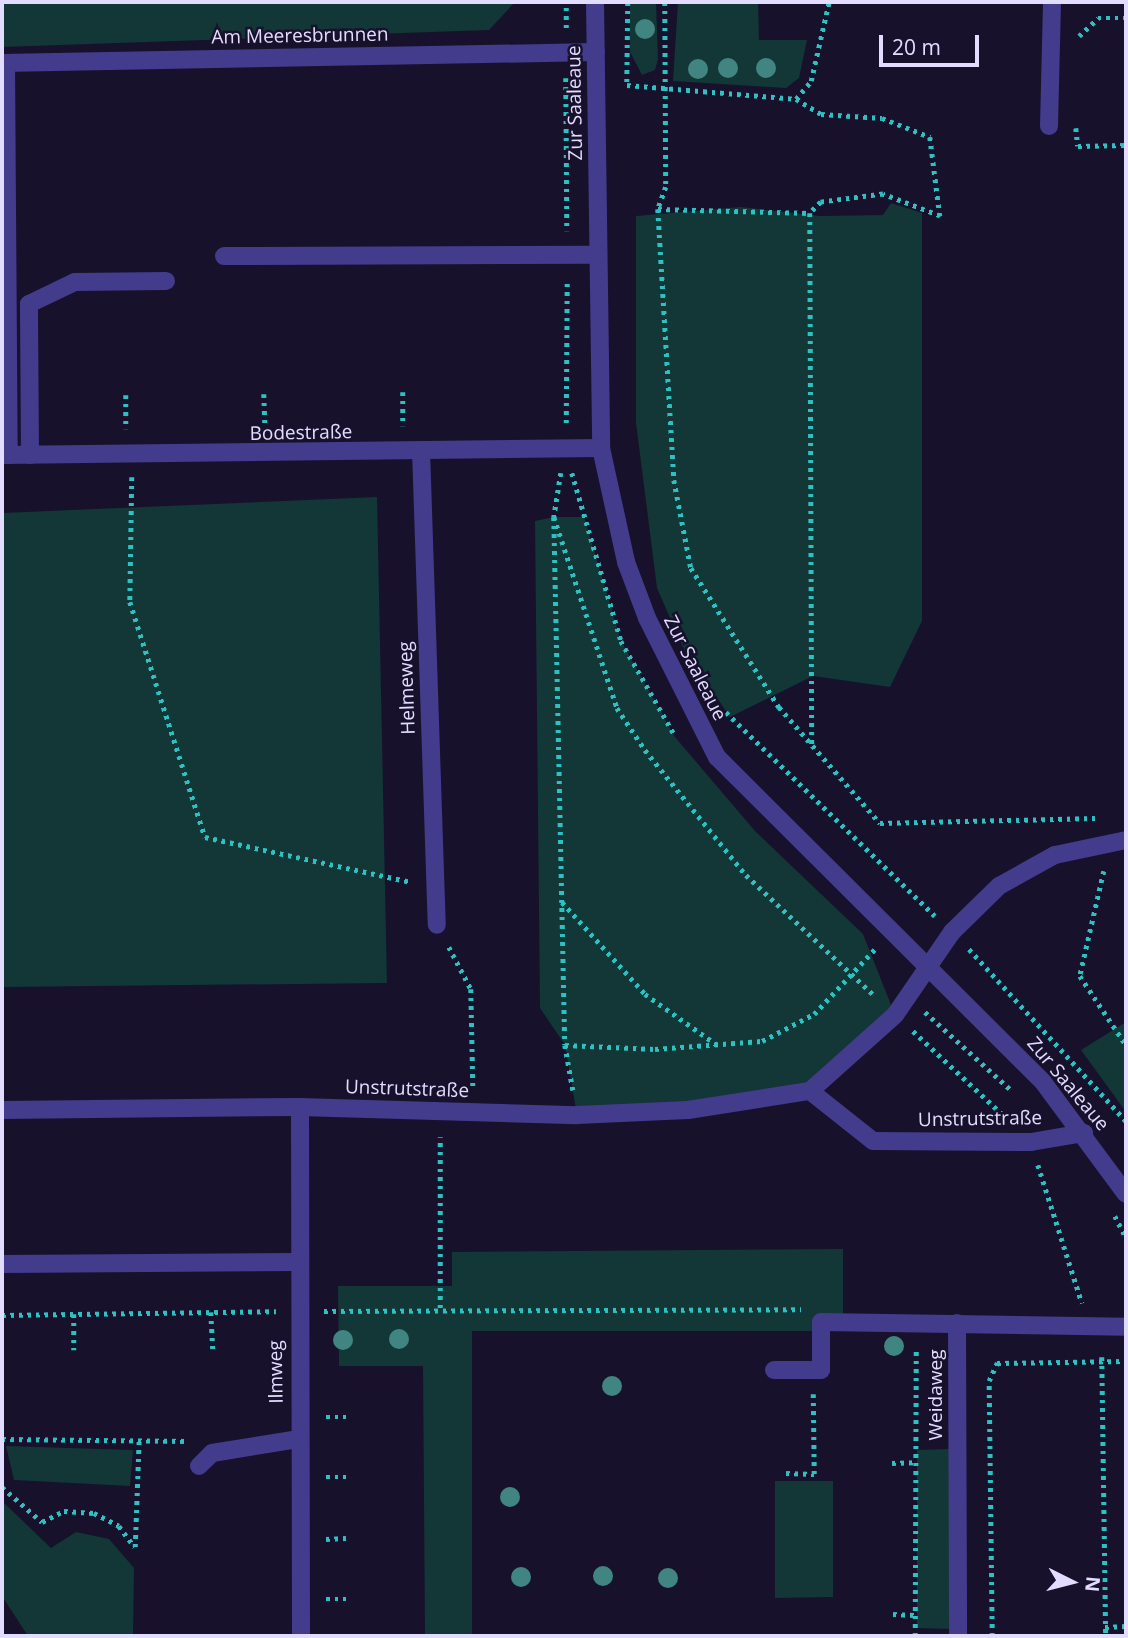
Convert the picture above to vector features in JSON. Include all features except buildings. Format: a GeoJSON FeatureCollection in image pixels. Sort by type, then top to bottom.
{"type":"FeatureCollection","features":[{"type":"Feature","properties":{"kind":"street","name":"Zur Saaleaue"},"geometry":{"type":"LineString","coordinates":[[595,2],[601,448],[626,562],[647,618],[717,757],[930,964],[1084,1133],[1126,1194]]}},
{"type":"Feature","properties":{"kind":"street"},"geometry":{"type":"LineString","coordinates":[[1049,126],[1052,2]]}},
{"type":"Feature","properties":{"kind":"street","name":"Am Meeresbrunnen"},"geometry":{"type":"LineString","coordinates":[[5,455],[4,63],[596,52]]}},
{"type":"Feature","properties":{"kind":"street"},"geometry":{"type":"LineString","coordinates":[[224,256],[598,255]]}},
{"type":"Feature","properties":{"kind":"street"},"geometry":{"type":"LineString","coordinates":[[30,455],[29,304],[75,282],[166,281]]}},
{"type":"Feature","properties":{"kind":"street","name":"Bodestraße"},"geometry":{"type":"LineString","coordinates":[[5,455],[133,456],[601,448]]}},
{"type":"Feature","properties":{"kind":"street","name":"Helmeweg"},"geometry":{"type":"LineString","coordinates":[[421,450],[437,925]]}},
{"type":"Feature","properties":{"kind":"street"},"geometry":{"type":"LineString","coordinates":[[810,1091],[895,1015],[952,932],[999,887],[1055,855],[1119,840]]}},
{"type":"Feature","properties":{"kind":"street","name":"Unstrutstraße"},"geometry":{"type":"LineString","coordinates":[[2,1110],[300,1107],[577,1115],[688,1110],[810,1091],[873,1141],[1031,1142],[1084,1133]]}},
{"type":"Feature","properties":{"kind":"street","name":"Ilmweg"},"geometry":{"type":"LineString","coordinates":[[300,1107],[296,1262],[301,1636]]}},
{"type":"Feature","properties":{"kind":"street"},"geometry":{"type":"LineString","coordinates":[[2,1264],[296,1262]]}},
{"type":"Feature","properties":{"kind":"street"},"geometry":{"type":"LineString","coordinates":[[774,1370],[821,1370],[821,1322],[957,1323]]}},
{"type":"Feature","properties":{"kind":"street","name":"Weidaweg"},"geometry":{"type":"LineString","coordinates":[[958,1636],[957,1323],[1126,1327]]}},
{"type":"Feature","properties":{"kind":"street"},"geometry":{"type":"LineString","coordinates":[[199,1466],[212,1453],[298,1438]]}},
{"type":"Feature","properties":{"kind":"path"},"geometry":{"type":"LineString","coordinates":[[566,2],[566,449],[554,517],[565,1045],[577,1115]]}},
{"type":"Feature","properties":{"kind":"path"},"geometry":{"type":"LineString","coordinates":[[619,2],[619,91]]}},
{"type":"Feature","properties":{"kind":"path"},"geometry":{"type":"LineString","coordinates":[[628,2],[627,85],[796,99],[821,114],[882,118],[930,137],[940,216],[883,194],[821,202],[810,213],[811,747]]}},
{"type":"Feature","properties":{"kind":"path"},"geometry":{"type":"LineString","coordinates":[[665,2],[666,187],[658,209],[674,480],[691,568],[811,747],[880,822],[1110,818]]}},
{"type":"Feature","properties":{"kind":"path"},"geometry":{"type":"LineString","coordinates":[[796,99],[811,81],[829,2]]}},
{"type":"Feature","properties":{"kind":"path"},"geometry":{"type":"LineString","coordinates":[[1077,42],[1098,18],[1126,18]]}},
{"type":"Feature","properties":{"kind":"path"},"geometry":{"type":"LineString","coordinates":[[1076,122],[1078,146],[1126,145]]}},
{"type":"Feature","properties":{"kind":"path"},"geometry":{"type":"LineString","coordinates":[[658,209],[810,213]]}},
{"type":"Feature","properties":{"kind":"path"},"geometry":{"type":"LineString","coordinates":[[403,392],[403,410]]}},
{"type":"Feature","properties":{"kind":"path"},"geometry":{"type":"LineString","coordinates":[[264,394],[265,411]]}},
{"type":"Feature","properties":{"kind":"path"},"geometry":{"type":"LineString","coordinates":[[125,412],[126,395]]}},
{"type":"Feature","properties":{"kind":"path"},"geometry":{"type":"LineString","coordinates":[[133,456],[130,602],[205,837],[434,887]]}},
{"type":"Feature","properties":{"kind":"path"},"geometry":{"type":"LineString","coordinates":[[554,517],[617,708],[707,831],[850,974],[1031,1142],[1084,1309],[1070,1309]]}},
{"type":"Feature","properties":{"kind":"path"},"geometry":{"type":"LineString","coordinates":[[722,706],[813,803],[952,932],[1126,1121]]}},
{"type":"Feature","properties":{"kind":"path"},"geometry":{"type":"LineString","coordinates":[[1119,840],[1080,976],[1126,1045]]}},
{"type":"Feature","properties":{"kind":"path"},"geometry":{"type":"LineString","coordinates":[[562,902],[645,994],[716,1045]]}},
{"type":"Feature","properties":{"kind":"path"},"geometry":{"type":"LineString","coordinates":[[565,1045],[716,1045],[761,1041],[804,1019],[850,974],[888,926]]}},
{"type":"Feature","properties":{"kind":"path"},"geometry":{"type":"LineString","coordinates":[[455,959],[471,989],[474,1112]]}},
{"type":"Feature","properties":{"kind":"path"},"geometry":{"type":"LineString","coordinates":[[440,1111],[440,1308]]}},
{"type":"Feature","properties":{"kind":"path"},"geometry":{"type":"LineString","coordinates":[[2,1315],[440,1308],[807,1309]]}},
{"type":"Feature","properties":{"kind":"path"},"geometry":{"type":"LineString","coordinates":[[211,1312],[213,1349]]}},
{"type":"Feature","properties":{"kind":"path"},"geometry":{"type":"LineString","coordinates":[[74,1314],[74,1350]]}},
{"type":"Feature","properties":{"kind":"path"},"geometry":{"type":"LineString","coordinates":[[915,1636],[916,1323]]}},
{"type":"Feature","properties":{"kind":"path"},"geometry":{"type":"LineString","coordinates":[[1102,1349],[1105,1636]]}},
{"type":"Feature","properties":{"kind":"path"},"geometry":{"type":"LineString","coordinates":[[992,1636],[989,1381],[997,1363],[1102,1358],[1126,1361]]}},
{"type":"Feature","properties":{"kind":"path"},"geometry":{"type":"LineString","coordinates":[[786,1473],[814,1474],[813,1369]]}},
{"type":"Feature","properties":{"kind":"path"},"geometry":{"type":"LineString","coordinates":[[2,1438],[199,1440]]}},
{"type":"Feature","properties":{"kind":"path"},"geometry":{"type":"LineString","coordinates":[[2,1487],[43,1522],[64,1511],[94,1513],[119,1526],[135,1547],[139,1440]]}},
{"type":"Feature","properties":{"kind":"path"},"geometry":{"type":"LineString","coordinates":[[892,1463],[915,1462]]}},
{"type":"Feature","properties":{"kind":"path"},"geometry":{"type":"LineString","coordinates":[[892,1614],[914,1615]]}},
{"type":"Feature","properties":{"kind":"path"},"geometry":{"type":"LineString","coordinates":[[1105,1627],[1126,1626]]}},
{"type":"Feature","properties":{"kind":"green space"},"geometry":{"type":"Polygon","coordinates":[[[2,2],[515,2],[489,30],[2,47],[2,2]]]}},
{"type":"Feature","properties":{"kind":"green space"},"geometry":{"type":"Polygon","coordinates":[[[630,2],[656,2],[658,59],[655,70],[642,75],[630,52],[630,2]]]}},
{"type":"Feature","properties":{"kind":"green space"},"geometry":{"type":"Polygon","coordinates":[[[678,2],[758,2],[759,40],[807,40],[799,78],[786,88],[673,81],[678,2]]]}},
{"type":"Feature","properties":{"kind":"green space"},"geometry":{"type":"Polygon","coordinates":[[[891,203],[922,213],[922,621],[890,687],[813,676],[730,717],[684,650],[657,588],[636,423],[636,216],[741,207],[820,216],[883,215],[891,203]]]}},
{"type":"Feature","properties":{"kind":"green space"},"geometry":{"type":"Polygon","coordinates":[[[377,497],[387,983],[2,987],[2,513],[377,497]]]}},
{"type":"Feature","properties":{"kind":"green space"},"geometry":{"type":"Polygon","coordinates":[[[554,517],[584,517],[621,641],[675,737],[755,831],[863,934],[895,1015],[810,1091],[577,1115],[565,1045],[540,1008],[535,521],[554,517]]]}},
{"type":"Feature","properties":{"kind":"green space"},"geometry":{"type":"Polygon","coordinates":[[[1126,1022],[1126,1112],[1081,1050],[1126,1022]]]}},
{"type":"Feature","properties":{"kind":"green space"},"geometry":{"type":"Polygon","coordinates":[[[843,1249],[843,1331],[472,1331],[472,1636],[425,1636],[423,1366],[339,1366],[338,1286],[452,1286],[452,1252],[843,1249]]]}},
{"type":"Feature","properties":{"kind":"green space"},"geometry":{"type":"Polygon","coordinates":[[[6,1446],[133,1450],[130,1486],[14,1480],[6,1446]]]}},
{"type":"Feature","properties":{"kind":"green space"},"geometry":{"type":"Polygon","coordinates":[[[950,1449],[949,1629],[917,1628],[917,1450],[950,1449]]]}},
{"type":"Feature","properties":{"kind":"green space"},"geometry":{"type":"Polygon","coordinates":[[[775,1481],[833,1481],[833,1597],[775,1598],[775,1481]]]}},
{"type":"Feature","properties":{"kind":"green space"},"geometry":{"type":"Polygon","coordinates":[[[2,1501],[51,1548],[76,1532],[109,1539],[134,1568],[133,1636],[28,1636],[2,1596],[2,1501]]]}}]}
